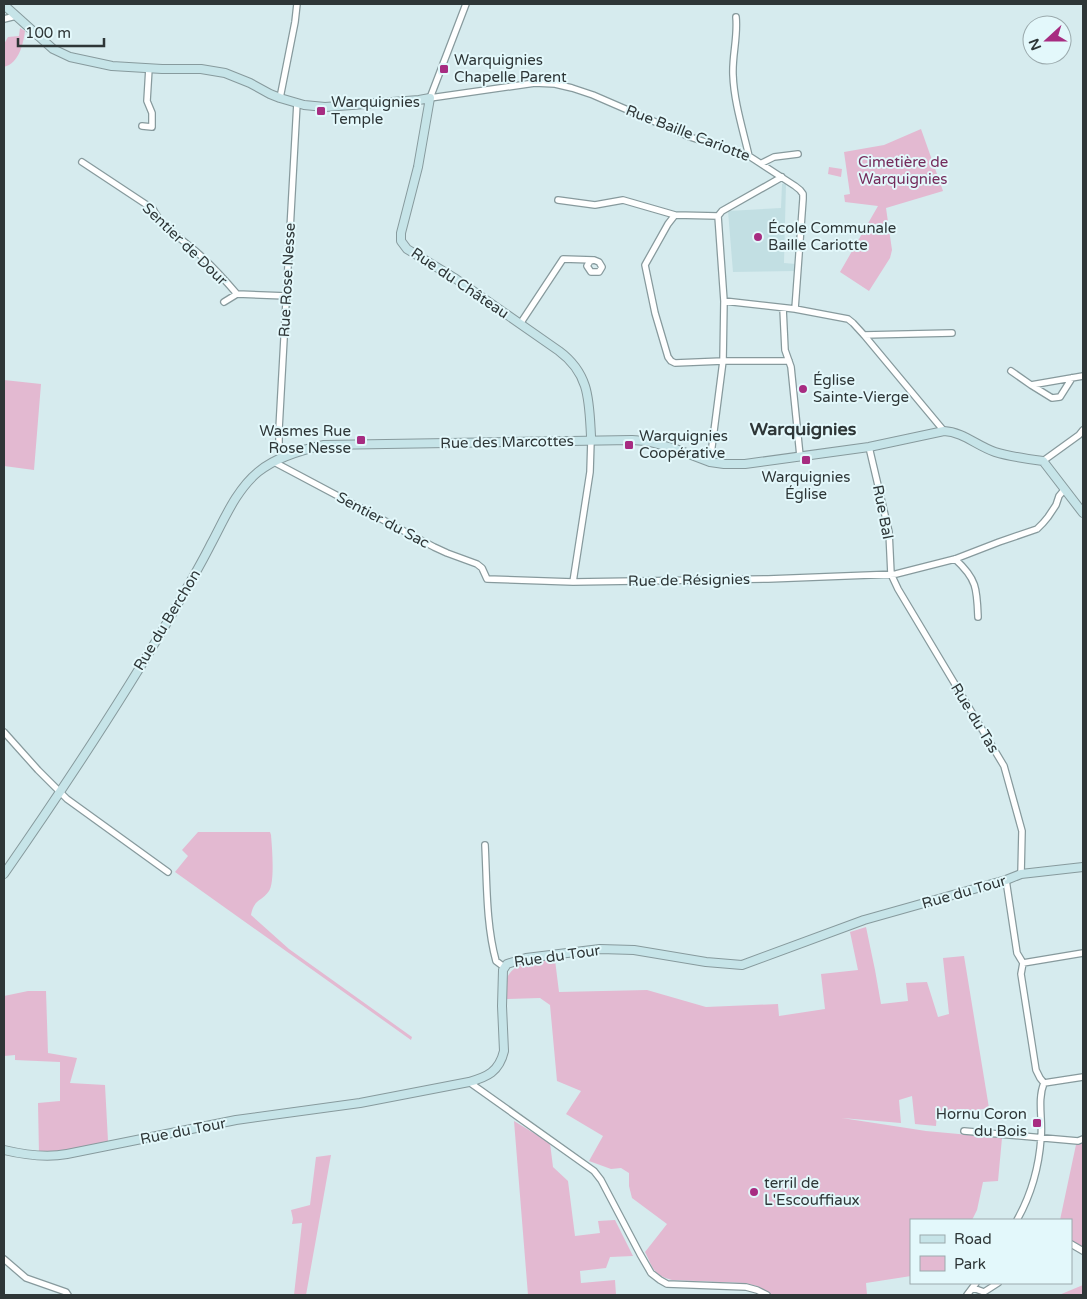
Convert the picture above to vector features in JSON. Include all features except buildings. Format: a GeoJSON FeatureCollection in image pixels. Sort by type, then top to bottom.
{"type":"FeatureCollection","features":[{"type":"Feature","properties":{"kind":"street"},"geometry":{"type":"LineString","coordinates":[[280,98],[295,22],[296,4]]}},
{"type":"Feature","properties":{"kind":"street"},"geometry":{"type":"LineString","coordinates":[[4,5],[53,49],[70,57],[112,66],[201,69],[225,73],[250,82],[280,98],[312,106],[325,106],[430,98],[466,4]]}},
{"type":"Feature","properties":{"kind":"street"},"geometry":{"type":"LineString","coordinates":[[4,19],[16,16]]}},
{"type":"Feature","properties":{"kind":"street"},"geometry":{"type":"LineString","coordinates":[[736,17],[737,27],[733,75],[749,156]]}},
{"type":"Feature","properties":{"kind":"street"},"geometry":{"type":"LineString","coordinates":[[142,126],[152,130],[152,113],[147,101],[149,68]]}},
{"type":"Feature","properties":{"kind":"street","name":"Rue Baille Cariotte"},"geometry":{"type":"LineString","coordinates":[[430,98],[535,83],[555,84],[593,95],[690,137],[749,156],[762,163],[800,190],[803,199],[795,309]]}},
{"type":"Feature","properties":{"kind":"street","name":"Rue du Château"},"geometry":{"type":"LineString","coordinates":[[430,98],[401,241],[413,252],[456,279],[563,354],[573,364],[579,372],[588,395],[591,440]]}},
{"type":"Feature","properties":{"kind":"street","name":"Rue Rose Nesse"},"geometry":{"type":"LineString","coordinates":[[282,458],[279,444],[297,103]]}},
{"type":"Feature","properties":{"kind":"street"},"geometry":{"type":"LineString","coordinates":[[762,163],[774,156],[798,154]]}},
{"type":"Feature","properties":{"kind":"street","name":"Sentier de Dour"},"geometry":{"type":"LineString","coordinates":[[82,162],[153,209],[156,215],[172,232],[204,258],[237,294]]}},
{"type":"Feature","properties":{"kind":"street"},"geometry":{"type":"LineString","coordinates":[[710,462],[723,361],[724,301],[718,216],[722,211],[782,177]]}},
{"type":"Feature","properties":{"kind":"street"},"geometry":{"type":"LineString","coordinates":[[558,200],[595,206],[623,200],[675,215],[718,216]]}},
{"type":"Feature","properties":{"kind":"street"},"geometry":{"type":"LineString","coordinates":[[675,215],[668,224],[646,265],[655,313],[668,357],[671,361],[675,363],[789,361]]}},
{"type":"Feature","properties":{"kind":"street"},"geometry":{"type":"LineString","coordinates":[[520,324],[563,259],[594,260]]}},
{"type":"Feature","properties":{"kind":"street","name":"Sentier de Dour"},"geometry":{"type":"LineString","coordinates":[[224,302],[237,294],[287,296]]}},
{"type":"Feature","properties":{"kind":"street"},"geometry":{"type":"LineString","coordinates":[[724,301],[795,309],[848,319],[853,322],[944,431]]}},
{"type":"Feature","properties":{"kind":"street"},"geometry":{"type":"LineString","coordinates":[[783,308],[785,350],[791,367],[800,456]]}},
{"type":"Feature","properties":{"kind":"street"},"geometry":{"type":"LineString","coordinates":[[864,335],[952,332]]}},
{"type":"Feature","properties":{"kind":"street"},"geometry":{"type":"LineString","coordinates":[[1011,371],[1056,399],[1060,397],[1072,378]]}},
{"type":"Feature","properties":{"kind":"street"},"geometry":{"type":"LineString","coordinates":[[1031,385],[1083,376]]}},
{"type":"Feature","properties":{"kind":"street"},"geometry":{"type":"LineString","coordinates":[[591,440],[646,442],[673,448],[710,462],[745,464],[870,447],[950,431],[960,434],[995,452],[1043,461],[1079,435],[1083,430]]}},
{"type":"Feature","properties":{"kind":"street","name":"Rue des Marcottes"},"geometry":{"type":"LineString","coordinates":[[282,458],[307,448],[324,444],[591,440],[590,474],[573,582]]}},
{"type":"Feature","properties":{"kind":"street","name":"Rue Bal"},"geometry":{"type":"LineString","coordinates":[[870,447],[889,532],[894,574]]}},
{"type":"Feature","properties":{"kind":"street","name":"Rue du Berchon"},"geometry":{"type":"LineString","coordinates":[[4,874],[60,793],[144,662],[241,490],[258,471],[282,458]]}},
{"type":"Feature","properties":{"kind":"street"},"geometry":{"type":"LineString","coordinates":[[1043,461],[1083,513]]}},
{"type":"Feature","properties":{"kind":"street","name":"Sentier du Sac"},"geometry":{"type":"LineString","coordinates":[[274,462],[447,554],[477,564],[482,568],[487,580]]}},
{"type":"Feature","properties":{"kind":"street"},"geometry":{"type":"LineString","coordinates":[[978,617],[977,597],[972,578],[955,559],[1036,529],[1043,523],[1056,505],[1059,496],[1064,490]]}},
{"type":"Feature","properties":{"kind":"street","name":"Rue de Résignies"},"geometry":{"type":"LineString","coordinates":[[487,580],[573,582],[768,579],[894,574],[955,559]]}},
{"type":"Feature","properties":{"kind":"street","name":"Rue du Tas"},"geometry":{"type":"LineString","coordinates":[[894,574],[898,589],[1004,766],[1022,831],[1021,874]]}},
{"type":"Feature","properties":{"kind":"street"},"geometry":{"type":"LineString","coordinates":[[4,732],[60,793],[168,872]]}},
{"type":"Feature","properties":{"kind":"street"},"geometry":{"type":"LineString","coordinates":[[486,845],[487,896],[491,934],[496,961],[504,967]]}},
{"type":"Feature","properties":{"kind":"street","name":"Rue du Tour"},"geometry":{"type":"LineString","coordinates":[[4,1150],[30,1156],[54,1156],[236,1120],[360,1103],[480,1079],[491,1074],[496,1069],[504,1051],[502,981],[504,967],[510,962],[526,958],[600,949],[634,950],[706,962],[742,965],[864,920],[1006,880],[1021,874],[1083,866]]}},
{"type":"Feature","properties":{"kind":"street"},"geometry":{"type":"LineString","coordinates":[[1006,880],[1017,953],[1023,962],[1021,974],[1036,1070],[1044,1083]]}},
{"type":"Feature","properties":{"kind":"street"},"geometry":{"type":"LineString","coordinates":[[1023,962],[1083,953]]}},
{"type":"Feature","properties":{"kind":"street"},"geometry":{"type":"LineString","coordinates":[[1044,1083],[1083,1077]]}},
{"type":"Feature","properties":{"kind":"street"},"geometry":{"type":"LineString","coordinates":[[469,1082],[594,1171],[651,1273],[660,1280],[667,1284],[746,1287],[767,1295]]}},
{"type":"Feature","properties":{"kind":"street"},"geometry":{"type":"LineString","coordinates":[[1018,1219],[1024,1207],[1036,1169],[1041,1137],[1041,1090],[1044,1083]]}},
{"type":"Feature","properties":{"kind":"street"},"geometry":{"type":"LineString","coordinates":[[964,1130],[1081,1140]]}},
{"type":"Feature","properties":{"kind":"street"},"geometry":{"type":"LineString","coordinates":[[1072,1245],[1083,1251]]}},
{"type":"Feature","properties":{"kind":"street"},"geometry":{"type":"LineString","coordinates":[[4,1258],[26,1278],[66,1292],[68,1295]]}},
{"type":"Feature","properties":{"kind":"street"},"geometry":{"type":"LineString","coordinates":[[967,1295],[974,1285],[984,1292],[996,1284]]}},
{"type":"Feature","properties":{"kind":"shaded area","name":"École Communale Baille Cariotte"},"geometry":{"type":"Polygon","coordinates":[[[786,183],[784,263],[796,264],[796,271],[733,272],[728,211],[781,208],[782,184],[786,183]]]}},
{"type":"Feature","properties":{"kind":"green space"},"geometry":{"type":"Polygon","coordinates":[[[20,28],[25,31],[17,58],[4,67],[4,44],[8,37],[19,36],[20,28]]]}},
{"type":"Feature","properties":{"kind":"green space","name":"Cimetière de Warquignies"},"geometry":{"type":"Polygon","coordinates":[[[921,129],[943,191],[886,208],[892,250],[890,258],[869,291],[840,272],[878,206],[845,202],[844,195],[850,194],[844,152],[884,145],[921,129]]]}},
{"type":"Feature","properties":{"kind":"green space"},"geometry":{"type":"Polygon","coordinates":[[[829,167],[842,169],[841,177],[828,174],[829,167]]]}},
{"type":"Feature","properties":{"kind":"green space"},"geometry":{"type":"Polygon","coordinates":[[[4,380],[41,384],[34,470],[4,466],[4,380]]]}},
{"type":"Feature","properties":{"kind":"green space"},"geometry":{"type":"Polygon","coordinates":[[[198,832],[270,832],[273,864],[271,887],[266,895],[254,906],[251,915],[289,949],[412,1037],[411,1040],[175,872],[188,856],[182,850],[198,832]]]}},
{"type":"Feature","properties":{"kind":"green space"},"geometry":{"type":"Polygon","coordinates":[[[866,927],[881,1004],[908,1001],[906,983],[927,982],[938,1017],[949,1014],[943,958],[964,956],[989,1108],[964,1112],[937,1113],[936,1126],[915,1124],[912,1096],[899,1100],[901,1123],[842,1118],[926,1131],[1002,1138],[998,1181],[983,1182],[977,1210],[972,1219],[910,1219],[910,1276],[866,1283],[867,1295],[775,1295],[757,1286],[745,1283],[672,1280],[661,1276],[652,1267],[645,1252],[667,1224],[632,1198],[629,1186],[629,1173],[621,1168],[611,1169],[589,1161],[603,1136],[566,1114],[581,1091],[557,1081],[550,1005],[540,998],[507,999],[507,978],[511,972],[521,965],[555,960],[559,992],[647,990],[706,1007],[778,1004],[779,1016],[825,1009],[821,974],[858,970],[850,932],[866,927]]]}},
{"type":"Feature","properties":{"kind":"green space"},"geometry":{"type":"Polygon","coordinates":[[[28,991],[46,991],[48,1053],[77,1058],[70,1083],[105,1085],[108,1141],[56,1153],[39,1154],[38,1103],[60,1101],[60,1062],[15,1060],[15,1055],[4,1056],[4,996],[28,991]]]}},
{"type":"Feature","properties":{"kind":"green space"},"geometry":{"type":"Polygon","coordinates":[[[514,1121],[550,1143],[553,1167],[568,1181],[575,1236],[600,1233],[598,1221],[615,1220],[633,1256],[610,1257],[606,1268],[580,1271],[581,1283],[615,1280],[616,1295],[528,1295],[514,1121]]]}},
{"type":"Feature","properties":{"kind":"green space"},"geometry":{"type":"Polygon","coordinates":[[[1083,1139],[1083,1251],[1072,1244],[1072,1219],[1060,1219],[1077,1140],[1083,1139]]]}},
{"type":"Feature","properties":{"kind":"green space"},"geometry":{"type":"Polygon","coordinates":[[[331,1155],[306,1295],[294,1295],[302,1223],[292,1224],[291,1210],[310,1205],[316,1157],[331,1155]]]}},
{"type":"Feature","properties":{"kind":"green space"},"geometry":{"type":"Polygon","coordinates":[[[1083,1285],[1083,1295],[1059,1295],[1083,1285]]]}},
{"type":"Feature","properties":{"kind":"place","name":"Warquignies Chapelle Parent"},"geometry":{"type":"Point","coordinates":[444,69]}},
{"type":"Feature","properties":{"kind":"place","name":"Warquignies Temple"},"geometry":{"type":"Point","coordinates":[321,111]}},
{"type":"Feature","properties":{"kind":"place","name":"École Communale Baille Cariotte"},"geometry":{"type":"Point","coordinates":[758,237]}},
{"type":"Feature","properties":{"kind":"place","name":"Église Sainte-Vierge"},"geometry":{"type":"Point","coordinates":[803,389]}},
{"type":"Feature","properties":{"kind":"place","name":"Wasmes Rue Rose Nesse"},"geometry":{"type":"Point","coordinates":[361,440]}},
{"type":"Feature","properties":{"kind":"place","name":"Warquignies Coopérative"},"geometry":{"type":"Point","coordinates":[629,445]}},
{"type":"Feature","properties":{"kind":"place","name":"Warquignies Église"},"geometry":{"type":"Point","coordinates":[806,460]}},
{"type":"Feature","properties":{"kind":"place","name":"Hornu Coron du Bois"},"geometry":{"type":"Point","coordinates":[1037,1123]}},
{"type":"Feature","properties":{"kind":"place","name":"terril de L'Escouffiaux"},"geometry":{"type":"Point","coordinates":[754,1192]}},
{"type":"Feature","properties":{"kind":"district","name":"Warquignies"},"geometry":{"type":"Point","coordinates":[803,429]}}]}
